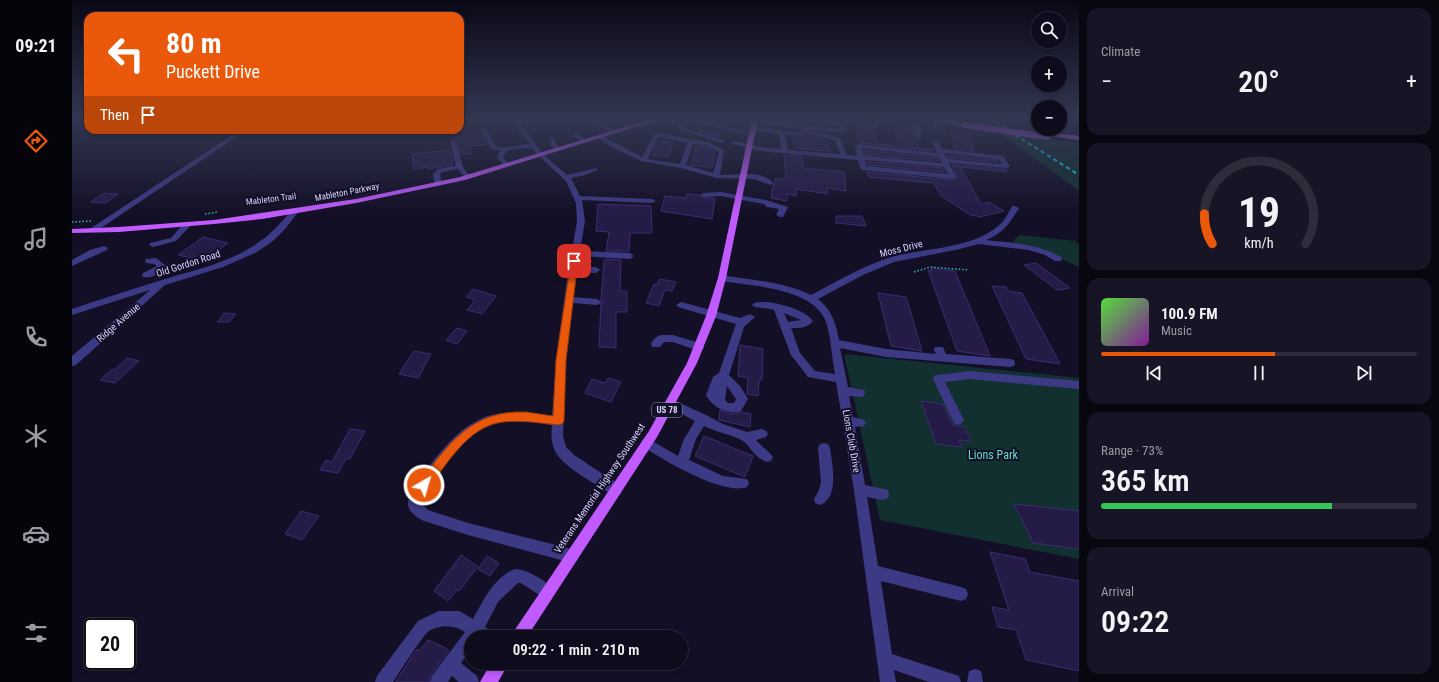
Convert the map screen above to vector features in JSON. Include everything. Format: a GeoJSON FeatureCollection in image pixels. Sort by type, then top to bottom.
{"type":"FeatureCollection","features":[{"type":"Feature","properties":{"kind":"main road","name":"Mableton Parkway"},"geometry":{"type":"LineString","coordinates":[[72,231],[188,224],[295,212],[438,184],[506,166],[552,151]]}},
{"type":"Feature","properties":{"kind":"main road","name":"Veterans Memorial Highway Southwest"},"geometry":{"type":"LineString","coordinates":[[523,630],[647,443],[672,402],[692,363],[712,314],[722,278],[749,151]]}},
{"type":"Feature","properties":{"kind":"main road"},"geometry":{"type":"LineString","coordinates":[[488,682],[496,670]]}},
{"type":"Feature","properties":{"kind":"street"},"geometry":{"type":"LineString","coordinates":[[92,230],[213,151]]}},
{"type":"Feature","properties":{"kind":"street"},"geometry":{"type":"LineString","coordinates":[[456,151],[460,167],[467,177]]}},
{"type":"Feature","properties":{"kind":"street"},"geometry":{"type":"LineString","coordinates":[[504,151],[500,157],[506,166]]}},
{"type":"Feature","properties":{"kind":"street"},"geometry":{"type":"LineString","coordinates":[[539,151],[566,177],[578,198],[581,220],[561,360],[557,436],[561,450],[570,459],[616,490]]}},
{"type":"Feature","properties":{"kind":"street"},"geometry":{"type":"LineString","coordinates":[[624,151],[643,160],[682,166],[721,177],[744,176],[767,180],[770,183]]}},
{"type":"Feature","properties":{"kind":"street"},"geometry":{"type":"LineString","coordinates":[[643,160],[648,151]]}},
{"type":"Feature","properties":{"kind":"street"},"geometry":{"type":"LineString","coordinates":[[682,166],[688,151]]}},
{"type":"Feature","properties":{"kind":"street"},"geometry":{"type":"LineString","coordinates":[[716,175],[722,151]]}},
{"type":"Feature","properties":{"kind":"street"},"geometry":{"type":"LineString","coordinates":[[770,151],[860,158],[942,158],[1001,157],[1007,166],[942,158],[892,151]]}},
{"type":"Feature","properties":{"kind":"street"},"geometry":{"type":"LineString","coordinates":[[842,151],[844,156]]}},
{"type":"Feature","properties":{"kind":"street"},"geometry":{"type":"LineString","coordinates":[[859,151],[863,168],[953,177],[939,151]]}},
{"type":"Feature","properties":{"kind":"street"},"geometry":{"type":"LineString","coordinates":[[438,184],[436,174],[440,170],[460,167]]}},
{"type":"Feature","properties":{"kind":"street"},"geometry":{"type":"LineString","coordinates":[[566,177],[594,172]]}},
{"type":"Feature","properties":{"kind":"street"},"geometry":{"type":"LineString","coordinates":[[704,195],[722,194],[766,202],[770,205],[784,207],[780,215]]}},
{"type":"Feature","properties":{"kind":"street"},"geometry":{"type":"LineString","coordinates":[[578,198],[652,201]]}},
{"type":"Feature","properties":{"kind":"street","name":"Moss Drive"},"geometry":{"type":"LineString","coordinates":[[811,299],[872,267],[891,260],[953,249],[976,241],[999,230],[1007,222],[1015,208]]}},
{"type":"Feature","properties":{"kind":"street","name":"Old Gordon Road"},"geometry":{"type":"LineString","coordinates":[[72,312],[231,261],[258,249],[279,232],[295,212]]}},
{"type":"Feature","properties":{"kind":"street"},"geometry":{"type":"LineString","coordinates":[[153,245],[169,243],[178,237],[188,224]]}},
{"type":"Feature","properties":{"kind":"street"},"geometry":{"type":"LineString","coordinates":[[976,241],[990,244],[1029,247],[1046,252],[1058,259]]}},
{"type":"Feature","properties":{"kind":"street"},"geometry":{"type":"LineString","coordinates":[[72,264],[104,248]]}},
{"type":"Feature","properties":{"kind":"street"},"geometry":{"type":"LineString","coordinates":[[576,254],[630,256]]}},
{"type":"Feature","properties":{"kind":"street"},"geometry":{"type":"LineString","coordinates":[[146,275],[159,270],[162,266],[156,261],[149,261]]}},
{"type":"Feature","properties":{"kind":"street"},"geometry":{"type":"LineString","coordinates":[[573,269],[596,270]]}},
{"type":"Feature","properties":{"kind":"street"},"geometry":{"type":"LineString","coordinates":[[159,270],[167,274],[168,281]]}},
{"type":"Feature","properties":{"kind":"street","name":"Lions Club Drive"},"geometry":{"type":"LineString","coordinates":[[722,278],[794,292],[811,299],[828,317],[831,323],[834,342],[842,372],[842,392],[854,422],[860,490],[888,682]]}},
{"type":"Feature","properties":{"kind":"street","name":"Ridge Avenue"},"geometry":{"type":"LineString","coordinates":[[72,362],[168,281]]}},
{"type":"Feature","properties":{"kind":"street"},"geometry":{"type":"LineString","coordinates":[[569,300],[597,302]]}},
{"type":"Feature","properties":{"kind":"street"},"geometry":{"type":"LineString","coordinates":[[757,305],[767,304],[788,310],[799,314],[808,321],[799,325],[785,325]]}},
{"type":"Feature","properties":{"kind":"street"},"geometry":{"type":"LineString","coordinates":[[681,305],[712,314],[746,319],[723,376],[717,380],[711,395],[725,406],[737,408],[742,399],[734,386],[723,376]]}},
{"type":"Feature","properties":{"kind":"street"},"geometry":{"type":"LineString","coordinates":[[778,308],[796,355],[812,374],[842,372]]}},
{"type":"Feature","properties":{"kind":"street"},"geometry":{"type":"LineString","coordinates":[[656,344],[661,338],[673,339],[699,347]]}},
{"type":"Feature","properties":{"kind":"street"},"geometry":{"type":"LineString","coordinates":[[834,342],[872,345],[892,354],[941,354],[1010,363]]}},
{"type":"Feature","properties":{"kind":"street"},"geometry":{"type":"LineString","coordinates":[[958,420],[938,379],[960,375],[1079,385]]}},
{"type":"Feature","properties":{"kind":"street"},"geometry":{"type":"LineString","coordinates":[[842,392],[860,393]]}},
{"type":"Feature","properties":{"kind":"street"},"geometry":{"type":"LineString","coordinates":[[672,402],[719,428],[746,437],[762,434]]}},
{"type":"Feature","properties":{"kind":"street"},"geometry":{"type":"LineString","coordinates":[[558,421],[526,417],[502,418],[477,426],[455,445],[416,496],[414,505],[424,515],[468,529],[572,556]]}},
{"type":"Feature","properties":{"kind":"street"},"geometry":{"type":"LineString","coordinates":[[682,463],[686,447],[696,426],[704,419]]}},
{"type":"Feature","properties":{"kind":"street"},"geometry":{"type":"LineString","coordinates":[[746,437],[760,453],[767,457]]}},
{"type":"Feature","properties":{"kind":"street"},"geometry":{"type":"LineString","coordinates":[[647,443],[682,463],[722,481],[743,483]]}},
{"type":"Feature","properties":{"kind":"street"},"geometry":{"type":"LineString","coordinates":[[820,500],[826,493],[827,472],[824,448]]}},
{"type":"Feature","properties":{"kind":"street"},"geometry":{"type":"LineString","coordinates":[[860,490],[883,494]]}},
{"type":"Feature","properties":{"kind":"street"},"geometry":{"type":"LineString","coordinates":[[872,572],[961,594]]}},
{"type":"Feature","properties":{"kind":"street"},"geometry":{"type":"LineString","coordinates":[[483,630],[493,597],[515,576],[523,576],[547,593]]}},
{"type":"Feature","properties":{"kind":"street"},"geometry":{"type":"LineString","coordinates":[[383,682],[423,626],[439,619],[459,619],[477,630]]}},
{"type":"Feature","properties":{"kind":"street"},"geometry":{"type":"LineString","coordinates":[[438,682],[464,652]]}},
{"type":"Feature","properties":{"kind":"street"},"geometry":{"type":"LineString","coordinates":[[884,659],[953,682]]}},
{"type":"Feature","properties":{"kind":"street"},"geometry":{"type":"LineString","coordinates":[[451,665],[471,682]]}},
{"type":"Feature","properties":{"kind":"path"},"geometry":{"type":"LineString","coordinates":[[202,214],[224,212]]}},
{"type":"Feature","properties":{"kind":"path"},"geometry":{"type":"LineString","coordinates":[[72,222],[107,221]]}},
{"type":"Feature","properties":{"kind":"path"},"geometry":{"type":"LineString","coordinates":[[914,272],[930,267],[969,270]]}},
{"type":"Feature","properties":{"kind":"green space"},"geometry":{"type":"Polygon","coordinates":[[[1024,151],[1079,151],[1079,191],[1024,151]]]}},
{"type":"Feature","properties":{"kind":"green space"},"geometry":{"type":"Polygon","coordinates":[[[1020,235],[1076,241],[1079,245],[1079,267],[1039,248],[1011,243],[1020,235]]]}},
{"type":"Feature","properties":{"kind":"green space","name":"Lions Park"},"geometry":{"type":"Polygon","coordinates":[[[844,354],[1079,378],[1079,559],[880,520],[844,354]]]}},
{"type":"Feature","properties":{"kind":"building"},"geometry":{"type":"Polygon","coordinates":[[[450,151],[453,165],[428,169],[428,167],[414,169],[412,154],[450,151]]]}},
{"type":"Feature","properties":{"kind":"building"},"geometry":{"type":"Polygon","coordinates":[[[460,151],[471,151],[472,153],[461,154],[460,151]]]}},
{"type":"Feature","properties":{"kind":"building"},"geometry":{"type":"Polygon","coordinates":[[[654,151],[671,151],[668,157],[652,155],[654,151]]]}},
{"type":"Feature","properties":{"kind":"building"},"geometry":{"type":"Polygon","coordinates":[[[695,151],[715,152],[712,168],[691,165],[695,151]]]}},
{"type":"Feature","properties":{"kind":"building"},"geometry":{"type":"Polygon","coordinates":[[[864,151],[872,151],[938,158],[939,161],[865,155],[864,151]]]}},
{"type":"Feature","properties":{"kind":"building"},"geometry":{"type":"Polygon","coordinates":[[[784,155],[801,156],[803,168],[844,172],[846,191],[827,188],[828,194],[796,189],[796,196],[787,194],[787,201],[771,198],[775,178],[786,180],[784,155]]]}},
{"type":"Feature","properties":{"kind":"building"},"geometry":{"type":"Polygon","coordinates":[[[947,155],[998,160],[999,162],[948,158],[947,155]]]}},
{"type":"Feature","properties":{"kind":"building"},"geometry":{"type":"Polygon","coordinates":[[[867,162],[943,168],[945,172],[867,165],[867,162]]]}},
{"type":"Feature","properties":{"kind":"building"},"geometry":{"type":"Polygon","coordinates":[[[952,165],[1006,169],[1007,172],[960,167],[981,204],[988,202],[1004,211],[979,217],[975,215],[972,216],[941,196],[934,183],[869,177],[867,172],[953,180],[957,177],[952,165]]]}},
{"type":"Feature","properties":{"kind":"building"},"geometry":{"type":"Polygon","coordinates":[[[104,193],[118,194],[106,203],[91,202],[104,193]]]}},
{"type":"Feature","properties":{"kind":"building"},"geometry":{"type":"Polygon","coordinates":[[[687,194],[699,195],[704,198],[715,198],[712,219],[661,211],[665,196],[686,198],[687,194]]]}},
{"type":"Feature","properties":{"kind":"building"},"geometry":{"type":"Polygon","coordinates":[[[598,204],[651,206],[652,233],[630,233],[629,251],[606,251],[609,232],[596,231],[598,204]]]}},
{"type":"Feature","properties":{"kind":"building"},"geometry":{"type":"Polygon","coordinates":[[[836,216],[862,216],[866,226],[836,223],[836,216]]]}},
{"type":"Feature","properties":{"kind":"building"},"geometry":{"type":"Polygon","coordinates":[[[203,237],[228,243],[204,261],[178,255],[203,237]]]}},
{"type":"Feature","properties":{"kind":"building"},"geometry":{"type":"Polygon","coordinates":[[[606,259],[621,260],[620,291],[627,291],[627,312],[616,312],[616,348],[599,347],[601,304],[603,303],[601,300],[604,261],[606,259]]]}},
{"type":"Feature","properties":{"kind":"building"},"geometry":{"type":"Polygon","coordinates":[[[1036,263],[1070,288],[1057,290],[1024,265],[1036,263]]]}},
{"type":"Feature","properties":{"kind":"building"},"geometry":{"type":"Polygon","coordinates":[[[931,268],[955,271],[990,356],[957,351],[928,270],[932,271],[931,268]]]}},
{"type":"Feature","properties":{"kind":"building"},"geometry":{"type":"Polygon","coordinates":[[[660,279],[676,282],[672,291],[665,290],[659,306],[646,303],[654,284],[657,285],[660,279]]]}},
{"type":"Feature","properties":{"kind":"building"},"geometry":{"type":"Polygon","coordinates":[[[992,286],[1006,287],[1008,291],[1022,293],[1060,364],[1026,359],[992,286]]]}},
{"type":"Feature","properties":{"kind":"building"},"geometry":{"type":"Polygon","coordinates":[[[473,289],[496,296],[482,314],[467,310],[475,300],[466,297],[473,289]]]}},
{"type":"Feature","properties":{"kind":"building"},"geometry":{"type":"Polygon","coordinates":[[[878,293],[906,297],[922,351],[891,346],[878,293]]]}},
{"type":"Feature","properties":{"kind":"building"},"geometry":{"type":"Polygon","coordinates":[[[224,313],[236,314],[229,322],[217,322],[224,313]]]}},
{"type":"Feature","properties":{"kind":"building"},"geometry":{"type":"Polygon","coordinates":[[[457,328],[467,331],[457,344],[446,340],[457,328]]]}},
{"type":"Feature","properties":{"kind":"building"},"geometry":{"type":"Polygon","coordinates":[[[740,345],[763,349],[762,380],[759,380],[758,396],[747,394],[748,378],[738,376],[740,345]]]}},
{"type":"Feature","properties":{"kind":"building"},"geometry":{"type":"Polygon","coordinates":[[[414,351],[431,354],[418,378],[399,374],[414,351]]]}},
{"type":"Feature","properties":{"kind":"building"},"geometry":{"type":"Polygon","coordinates":[[[127,358],[139,361],[115,383],[100,380],[111,370],[114,370],[127,358]]]}},
{"type":"Feature","properties":{"kind":"building"},"geometry":{"type":"Polygon","coordinates":[[[608,378],[621,382],[611,402],[585,393],[592,379],[605,383],[608,378]]]}},
{"type":"Feature","properties":{"kind":"building"},"geometry":{"type":"Polygon","coordinates":[[[921,401],[943,404],[953,425],[965,427],[971,441],[959,440],[962,447],[936,444],[921,401]]]}},
{"type":"Feature","properties":{"kind":"building"},"geometry":{"type":"Polygon","coordinates":[[[720,410],[731,414],[741,412],[751,414],[750,427],[719,420],[720,410]]]}},
{"type":"Feature","properties":{"kind":"building"},"geometry":{"type":"Polygon","coordinates":[[[350,429],[365,431],[350,459],[346,459],[338,473],[320,470],[326,460],[332,462],[350,429]]]}},
{"type":"Feature","properties":{"kind":"building"},"geometry":{"type":"Polygon","coordinates":[[[704,436],[753,456],[745,477],[695,456],[704,436]]]}},
{"type":"Feature","properties":{"kind":"building"},"geometry":{"type":"Polygon","coordinates":[[[1014,504],[1079,511],[1079,549],[1033,543],[1014,504]]]}},
{"type":"Feature","properties":{"kind":"building"},"geometry":{"type":"Polygon","coordinates":[[[301,511],[319,516],[302,540],[285,534],[301,511]]]}},
{"type":"Feature","properties":{"kind":"building"},"geometry":{"type":"Polygon","coordinates":[[[990,552],[1025,559],[1030,572],[1079,581],[1079,671],[1026,660],[1016,630],[998,627],[992,607],[1009,610],[990,552]]]}},
{"type":"Feature","properties":{"kind":"building"},"geometry":{"type":"Polygon","coordinates":[[[461,555],[478,567],[459,591],[457,590],[448,601],[434,591],[461,555]]]}},
{"type":"Feature","properties":{"kind":"building"},"geometry":{"type":"Polygon","coordinates":[[[487,556],[499,563],[490,576],[478,569],[487,556]]]}},
{"type":"Feature","properties":{"kind":"building"},"geometry":{"type":"Polygon","coordinates":[[[428,640],[444,647],[449,651],[431,675],[429,682],[397,682],[396,681],[417,649],[419,651],[428,640]]]}},
{"type":"Feature","properties":{"kind":"railway"},"geometry":{"type":"LineString","coordinates":[[1041,151],[1079,175]]}},
{"type":"Feature","properties":{"kind":"route"},"geometry":{"type":"LineString","coordinates":[[424,485],[455,445],[477,426],[502,418],[526,417],[558,421],[561,360],[574,261]]}}]}
